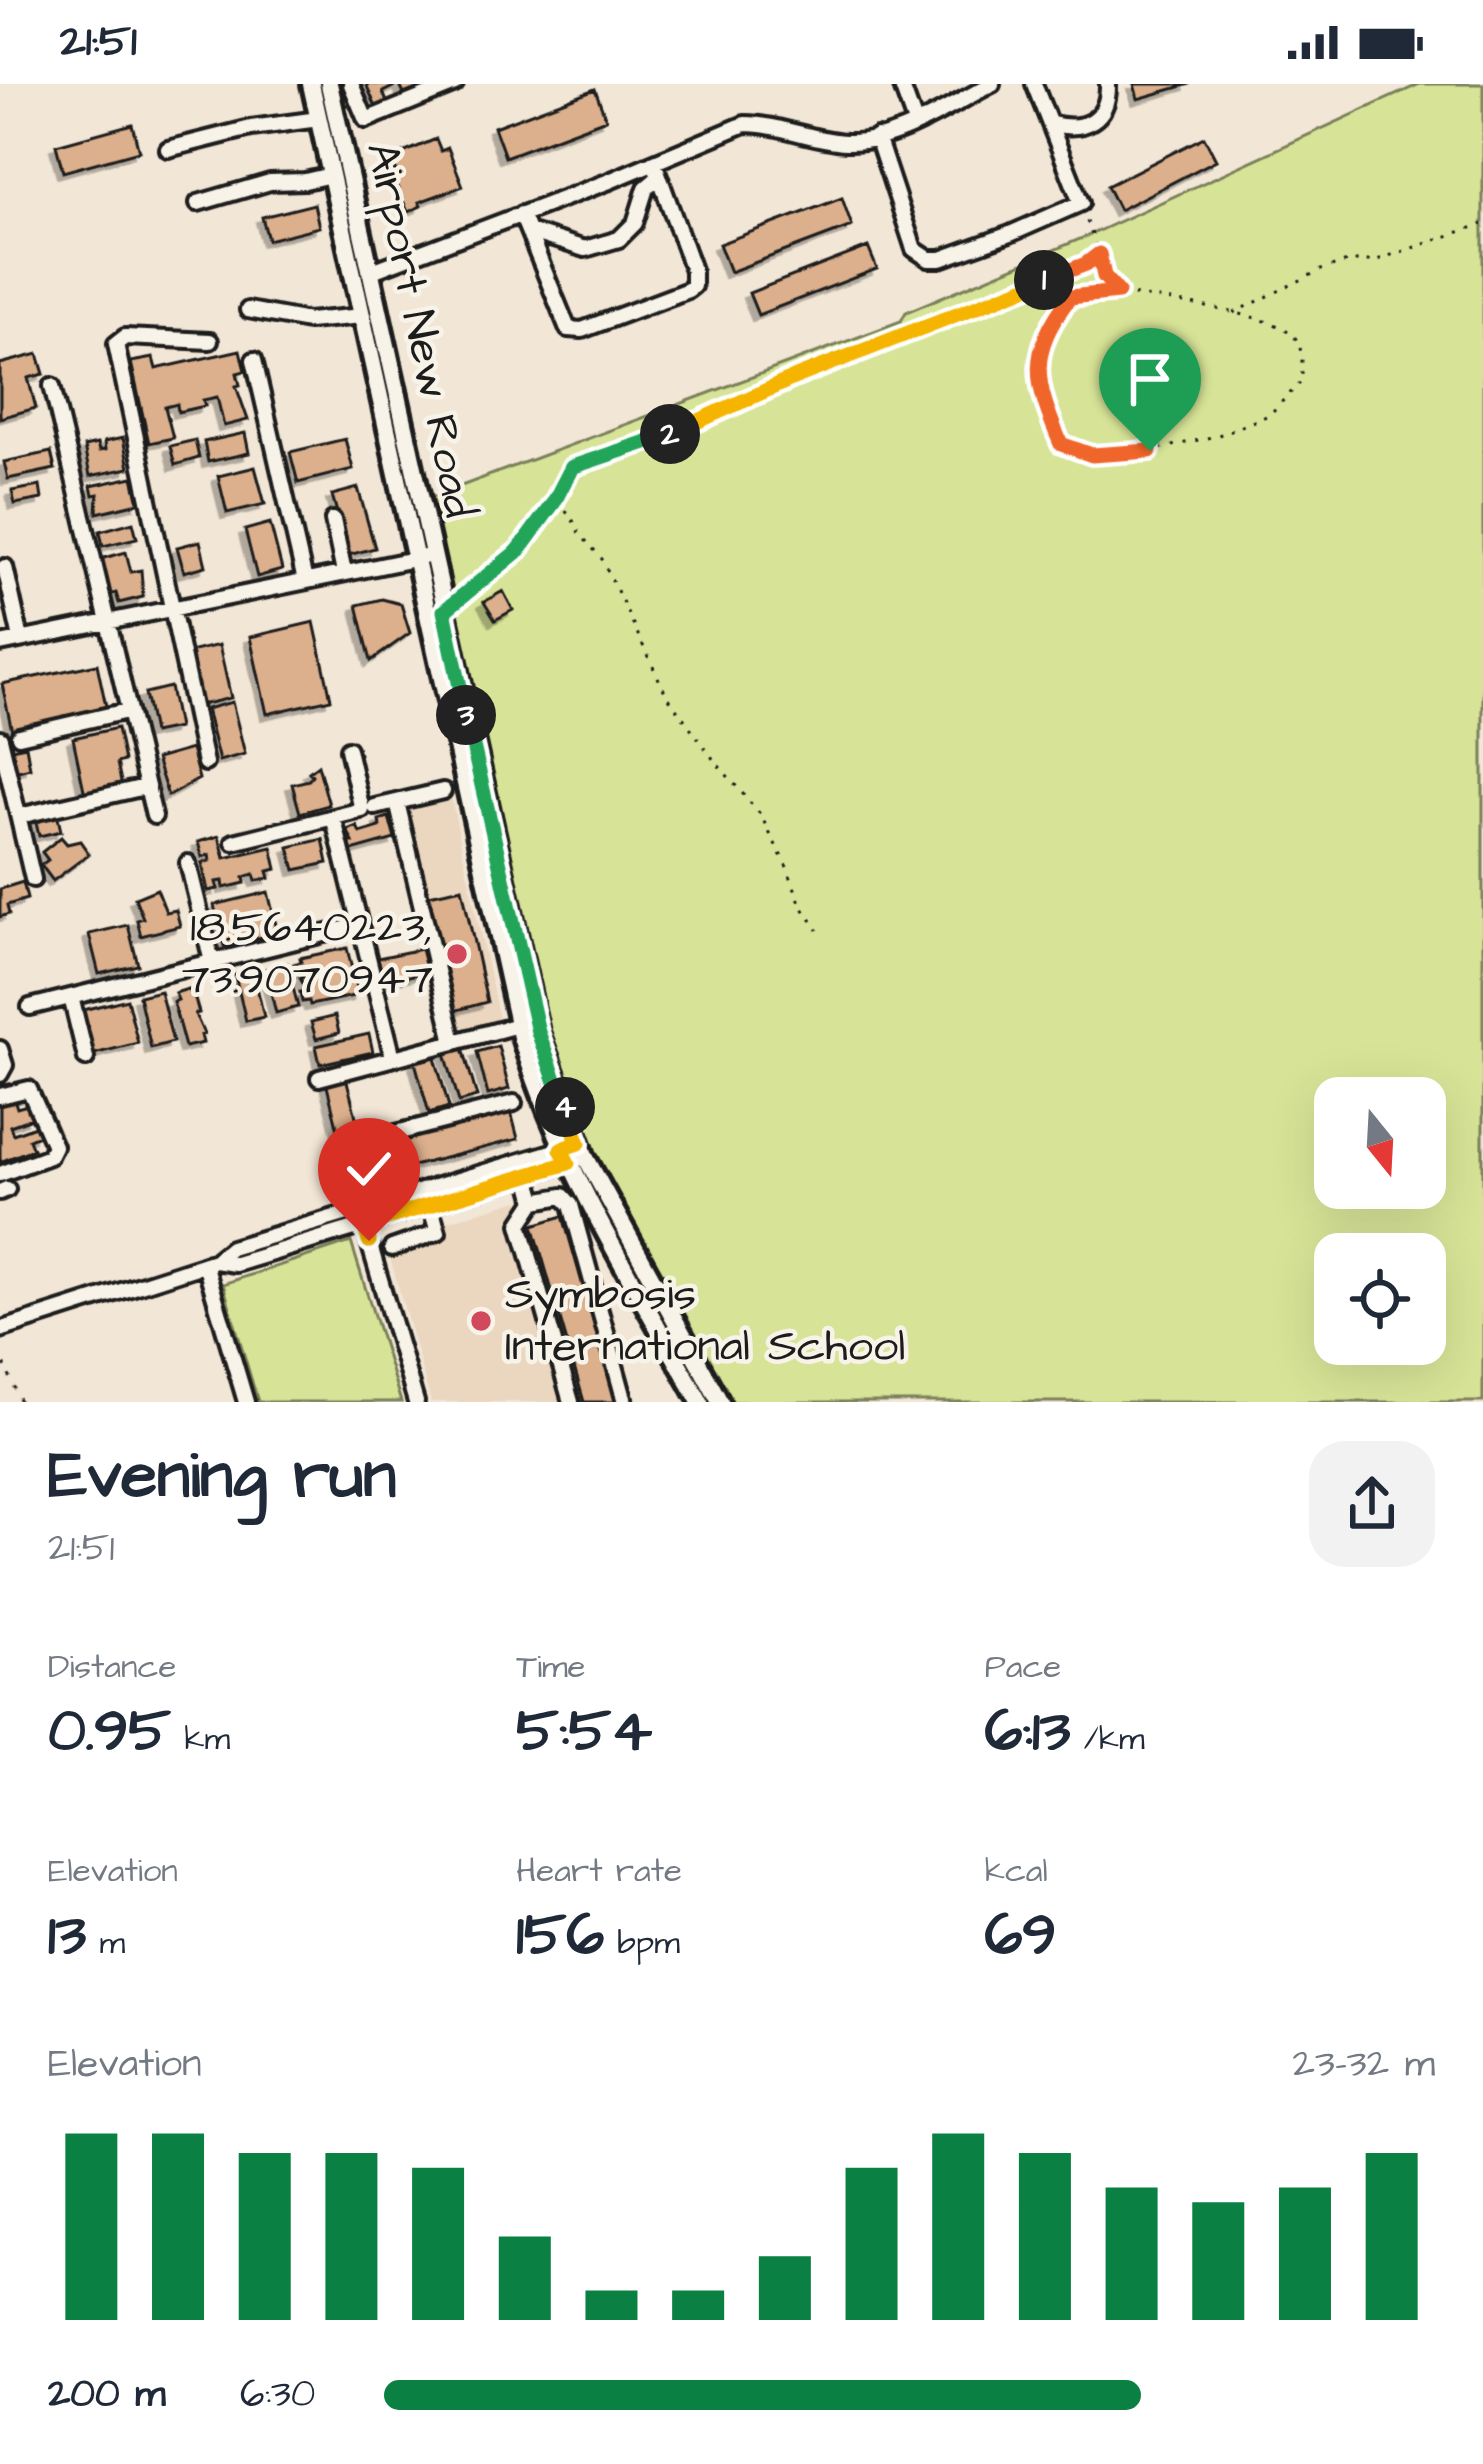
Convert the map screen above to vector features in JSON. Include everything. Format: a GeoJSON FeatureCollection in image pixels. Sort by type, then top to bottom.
{"type":"FeatureCollection","features":[{"type":"Feature","properties":{"kind":"main road","name":"Airport New Road"},"geometry":{"type":"LineString","coordinates":[[310,84],[423,557],[444,611],[538,1032],[574,1153],[700,1402]]}},
{"type":"Feature","properties":{"kind":"main road","name":"Airport New Road"},"geometry":{"type":"LineString","coordinates":[[329,84],[372,271],[423,557],[518,1025],[539,1097],[721,1402]]}},
{"type":"Feature","properties":{"kind":"street"},"geometry":{"type":"LineString","coordinates":[[351,84],[366,121],[455,84]]}},
{"type":"Feature","properties":{"kind":"street"},"geometry":{"type":"LineString","coordinates":[[901,84],[915,123]]}},
{"type":"Feature","properties":{"kind":"street"},"geometry":{"type":"LineString","coordinates":[[372,271],[745,124],[842,142],[877,137],[992,84]]}},
{"type":"Feature","properties":{"kind":"street"},"geometry":{"type":"LineString","coordinates":[[877,137],[906,231],[920,257],[941,259],[1081,203],[1034,84]]}},
{"type":"Feature","properties":{"kind":"street"},"geometry":{"type":"LineString","coordinates":[[1052,124],[1075,126],[1101,114],[1108,84]]}},
{"type":"Feature","properties":{"kind":"street"},"geometry":{"type":"LineString","coordinates":[[168,149],[251,128],[319,119]]}},
{"type":"Feature","properties":{"kind":"street"},"geometry":{"type":"LineString","coordinates":[[521,214],[565,323],[574,331],[688,290],[695,279],[693,270],[654,162]]}},
{"type":"Feature","properties":{"kind":"street"},"geometry":{"type":"LineString","coordinates":[[198,203],[251,186],[331,175]]}},
{"type":"Feature","properties":{"kind":"street"},"geometry":{"type":"LineString","coordinates":[[528,231],[585,249],[619,238],[634,223],[646,188],[658,178]]}},
{"type":"Feature","properties":{"kind":"street"},"geometry":{"type":"LineString","coordinates":[[248,310],[308,321],[363,316]]}},
{"type":"Feature","properties":{"kind":"street"},"geometry":{"type":"LineString","coordinates":[[205,763],[116,344],[125,337],[210,341]]}},
{"type":"Feature","properties":{"kind":"street"},"geometry":{"type":"LineString","coordinates":[[254,360],[304,581]]}},
{"type":"Feature","properties":{"kind":"street"},"geometry":{"type":"LineString","coordinates":[[52,386],[154,816]]}},
{"type":"Feature","properties":{"kind":"street"},"geometry":{"type":"LineString","coordinates":[[333,520],[344,573]]}},
{"type":"Feature","properties":{"kind":"street"},"geometry":{"type":"LineString","coordinates":[[0,644],[423,557]]}},
{"type":"Feature","properties":{"kind":"street"},"geometry":{"type":"LineString","coordinates":[[5,567],[21,639]]}},
{"type":"Feature","properties":{"kind":"street"},"geometry":{"type":"LineString","coordinates":[[19,736],[127,711]]}},
{"type":"Feature","properties":{"kind":"street"},"geometry":{"type":"LineString","coordinates":[[0,739],[33,879]]}},
{"type":"Feature","properties":{"kind":"street"},"geometry":{"type":"LineString","coordinates":[[234,842],[362,810],[348,749]]}},
{"type":"Feature","properties":{"kind":"street"},"geometry":{"type":"LineString","coordinates":[[28,814],[146,788]]}},
{"type":"Feature","properties":{"kind":"street"},"geometry":{"type":"LineString","coordinates":[[375,807],[442,791]]}},
{"type":"Feature","properties":{"kind":"street"},"geometry":{"type":"LineString","coordinates":[[398,802],[454,1042]]}},
{"type":"Feature","properties":{"kind":"street"},"geometry":{"type":"LineString","coordinates":[[334,820],[393,1058]]}},
{"type":"Feature","properties":{"kind":"street"},"geometry":{"type":"LineString","coordinates":[[188,863],[212,962]]}},
{"type":"Feature","properties":{"kind":"street"},"geometry":{"type":"LineString","coordinates":[[30,1006],[359,926]]}},
{"type":"Feature","properties":{"kind":"street"},"geometry":{"type":"LineString","coordinates":[[70,997],[86,1058]]}},
{"type":"Feature","properties":{"kind":"street"},"geometry":{"type":"LineString","coordinates":[[319,1078],[518,1025]]}},
{"type":"Feature","properties":{"kind":"street"},"geometry":{"type":"LineString","coordinates":[[0,1049],[5,1065],[0,1074]]}},
{"type":"Feature","properties":{"kind":"street"},"geometry":{"type":"LineString","coordinates":[[0,1096],[23,1088],[33,1093],[54,1146],[49,1156],[0,1174]]}},
{"type":"Feature","properties":{"kind":"street"},"geometry":{"type":"LineString","coordinates":[[416,1402],[344,1154],[349,1144],[514,1103]]}},
{"type":"Feature","properties":{"kind":"street"},"geometry":{"type":"LineString","coordinates":[[363,1217],[430,1205],[528,1176],[574,1153]]}},
{"type":"Feature","properties":{"kind":"street"},"geometry":{"type":"LineString","coordinates":[[0,1330],[210,1262],[236,1264],[363,1217],[574,1153]]}},
{"type":"Feature","properties":{"kind":"street"},"geometry":{"type":"LineString","coordinates":[[528,1176],[535,1201]]}},
{"type":"Feature","properties":{"kind":"street"},"geometry":{"type":"LineString","coordinates":[[571,1402],[520,1224],[535,1201],[562,1196],[572,1204],[625,1402]]}},
{"type":"Feature","properties":{"kind":"street"},"geometry":{"type":"LineString","coordinates":[[392,1248],[439,1232],[430,1205]]}},
{"type":"Feature","properties":{"kind":"street"},"geometry":{"type":"LineString","coordinates":[[210,1262],[246,1402]]}},
{"type":"Feature","properties":{"kind":"path"},"geometry":{"type":"LineString","coordinates":[[1081,203],[1104,276],[1118,292]]}},
{"type":"Feature","properties":{"kind":"path"},"geometry":{"type":"LineString","coordinates":[[1232,314],[1321,270],[1351,261],[1374,261],[1483,224]]}},
{"type":"Feature","properties":{"kind":"path"},"geometry":{"type":"LineString","coordinates":[[444,611],[519,550],[554,502],[572,467],[660,439],[914,329],[1086,264],[1099,254]]}},
{"type":"Feature","properties":{"kind":"path"},"geometry":{"type":"LineString","coordinates":[[1118,292],[1271,322],[1294,336],[1302,356],[1302,381],[1268,415],[1216,436],[1150,451],[1092,455],[1061,444],[1047,410],[1037,356],[1070,297],[1118,292]]}},
{"type":"Feature","properties":{"kind":"path"},"geometry":{"type":"LineString","coordinates":[[554,502],[570,514],[579,533],[602,559],[666,694],[760,814],[801,905],[818,930]]}},
{"type":"Feature","properties":{"kind":"path"},"geometry":{"type":"LineString","coordinates":[[0,1353],[20,1402]]}},
{"type":"Feature","properties":{"kind":"shaded area"},"geometry":{"type":"Polygon","coordinates":[[[451,797],[499,1019],[447,1031],[398,811],[451,797]]]}},
{"type":"Feature","properties":{"kind":"shaded area","name":"Symbosis International School"},"geometry":{"type":"Polygon","coordinates":[[[519,1200],[578,1402],[431,1402],[385,1240],[519,1200]]]}},
{"type":"Feature","properties":{"kind":"green space"},"geometry":{"type":"Polygon","coordinates":[[[1420,84],[1483,84],[1483,1402],[728,1402],[576,1125],[551,1053],[432,497],[901,321],[906,312],[1085,237],[1420,84]]]}},
{"type":"Feature","properties":{"kind":"green space"},"geometry":{"type":"Polygon","coordinates":[[[351,1242],[401,1402],[258,1402],[223,1284],[351,1242]]]}},
{"type":"Feature","properties":{"kind":"building"},"geometry":{"type":"Polygon","coordinates":[[[366,84],[399,84],[383,92],[387,102],[376,107],[366,84]]]}},
{"type":"Feature","properties":{"kind":"building"},"geometry":{"type":"Polygon","coordinates":[[[399,84],[417,84],[419,88],[404,94],[399,84]]]}},
{"type":"Feature","properties":{"kind":"building"},"geometry":{"type":"Polygon","coordinates":[[[1134,84],[1190,84],[1138,99],[1134,84]]]}},
{"type":"Feature","properties":{"kind":"building"},"geometry":{"type":"Polygon","coordinates":[[[595,89],[606,119],[505,157],[494,127],[595,89]]]}},
{"type":"Feature","properties":{"kind":"building"},"geometry":{"type":"Polygon","coordinates":[[[132,124],[139,151],[63,172],[56,145],[132,124]]]}},
{"type":"Feature","properties":{"kind":"building"},"geometry":{"type":"Polygon","coordinates":[[[1204,137],[1216,160],[1119,210],[1107,186],[1204,137]]]}},
{"type":"Feature","properties":{"kind":"building"},"geometry":{"type":"Polygon","coordinates":[[[436,139],[441,151],[448,148],[463,186],[419,202],[421,206],[408,212],[391,173],[396,170],[391,158],[436,139]]]}},
{"type":"Feature","properties":{"kind":"building"},"geometry":{"type":"Polygon","coordinates":[[[842,198],[852,226],[730,272],[719,244],[842,198]]]}},
{"type":"Feature","properties":{"kind":"building"},"geometry":{"type":"Polygon","coordinates":[[[314,204],[319,227],[268,240],[262,217],[314,204]]]}},
{"type":"Feature","properties":{"kind":"building"},"geometry":{"type":"Polygon","coordinates":[[[868,247],[877,269],[758,315],[749,293],[868,247]]]}},
{"type":"Feature","properties":{"kind":"building"},"geometry":{"type":"Polygon","coordinates":[[[240,350],[245,371],[237,373],[240,385],[236,386],[248,420],[224,426],[217,397],[203,400],[205,406],[178,412],[177,404],[165,407],[173,438],[149,443],[131,362],[153,358],[156,369],[240,350]]]}},
{"type":"Feature","properties":{"kind":"building"},"geometry":{"type":"Polygon","coordinates":[[[38,354],[44,374],[28,378],[36,408],[0,418],[0,364],[38,354]]]}},
{"type":"Feature","properties":{"kind":"building"},"geometry":{"type":"Polygon","coordinates":[[[245,433],[249,453],[208,462],[204,442],[245,433]]]}},
{"type":"Feature","properties":{"kind":"building"},"geometry":{"type":"Polygon","coordinates":[[[123,438],[129,468],[90,476],[84,447],[97,444],[99,451],[105,450],[104,442],[123,438]]]}},
{"type":"Feature","properties":{"kind":"building"},"geometry":{"type":"Polygon","coordinates":[[[345,439],[353,469],[298,483],[290,452],[345,439]]]}},
{"type":"Feature","properties":{"kind":"building"},"geometry":{"type":"Polygon","coordinates":[[[195,440],[199,458],[175,465],[170,446],[195,440]]]}},
{"type":"Feature","properties":{"kind":"building"},"geometry":{"type":"Polygon","coordinates":[[[51,452],[55,469],[8,479],[4,462],[51,452]]]}},
{"type":"Feature","properties":{"kind":"building"},"geometry":{"type":"Polygon","coordinates":[[[255,467],[265,504],[227,513],[218,476],[255,467]]]}},
{"type":"Feature","properties":{"kind":"building"},"geometry":{"type":"Polygon","coordinates":[[[133,477],[139,503],[97,513],[98,494],[93,495],[91,486],[133,477]]]}},
{"type":"Feature","properties":{"kind":"building"},"geometry":{"type":"Polygon","coordinates":[[[40,486],[42,499],[15,504],[12,491],[40,486]]]}},
{"type":"Feature","properties":{"kind":"building"},"geometry":{"type":"Polygon","coordinates":[[[358,488],[375,548],[349,555],[332,495],[358,488]]]}},
{"type":"Feature","properties":{"kind":"building"},"geometry":{"type":"Polygon","coordinates":[[[133,522],[137,538],[103,546],[100,531],[133,522]]]}},
{"type":"Feature","properties":{"kind":"building"},"geometry":{"type":"Polygon","coordinates":[[[270,523],[282,570],[257,577],[245,530],[270,523]]]}},
{"type":"Feature","properties":{"kind":"building"},"geometry":{"type":"Polygon","coordinates":[[[200,541],[206,566],[184,572],[177,547],[200,541]]]}},
{"type":"Feature","properties":{"kind":"building"},"geometry":{"type":"Polygon","coordinates":[[[126,552],[131,572],[141,570],[143,597],[119,603],[116,593],[109,595],[100,559],[126,552]]]}},
{"type":"Feature","properties":{"kind":"building"},"geometry":{"type":"Polygon","coordinates":[[[503,591],[513,610],[495,620],[484,602],[503,591]]]}},
{"type":"Feature","properties":{"kind":"building"},"geometry":{"type":"Polygon","coordinates":[[[382,599],[401,604],[410,633],[371,661],[357,605],[382,599]]]}},
{"type":"Feature","properties":{"kind":"building"},"geometry":{"type":"Polygon","coordinates":[[[314,622],[331,699],[267,714],[250,637],[314,622]]]}},
{"type":"Feature","properties":{"kind":"building"},"geometry":{"type":"Polygon","coordinates":[[[219,645],[231,698],[201,705],[189,652],[219,645]]]}},
{"type":"Feature","properties":{"kind":"building"},"geometry":{"type":"Polygon","coordinates":[[[97,664],[107,711],[12,731],[2,684],[97,664]]]}},
{"type":"Feature","properties":{"kind":"building"},"geometry":{"type":"Polygon","coordinates":[[[170,687],[178,728],[153,733],[145,693],[170,687]]]}},
{"type":"Feature","properties":{"kind":"building"},"geometry":{"type":"Polygon","coordinates":[[[232,702],[245,754],[219,761],[206,709],[232,702]]]}},
{"type":"Feature","properties":{"kind":"building"},"geometry":{"type":"Polygon","coordinates":[[[117,728],[124,761],[117,763],[122,786],[85,795],[73,738],[117,728]]]}},
{"type":"Feature","properties":{"kind":"building"},"geometry":{"type":"Polygon","coordinates":[[[26,746],[30,768],[11,773],[6,750],[26,746]]]}},
{"type":"Feature","properties":{"kind":"building"},"geometry":{"type":"Polygon","coordinates":[[[191,749],[199,779],[168,796],[156,759],[191,749]]]}},
{"type":"Feature","properties":{"kind":"building"},"geometry":{"type":"Polygon","coordinates":[[[318,765],[329,805],[300,813],[292,784],[309,780],[309,772],[318,765]]]}},
{"type":"Feature","properties":{"kind":"building"},"geometry":{"type":"Polygon","coordinates":[[[57,813],[61,831],[39,836],[35,818],[57,813]]]}},
{"type":"Feature","properties":{"kind":"building"},"geometry":{"type":"Polygon","coordinates":[[[389,817],[395,839],[352,851],[347,830],[357,826],[360,833],[380,827],[379,820],[389,817]]]}},
{"type":"Feature","properties":{"kind":"building"},"geometry":{"type":"Polygon","coordinates":[[[219,836],[225,858],[272,847],[277,869],[268,871],[270,878],[256,881],[254,874],[244,877],[245,883],[224,888],[223,881],[216,882],[218,889],[208,891],[202,863],[210,861],[209,855],[202,857],[198,842],[219,836]]]}},
{"type":"Feature","properties":{"kind":"building"},"geometry":{"type":"Polygon","coordinates":[[[61,837],[67,844],[80,841],[89,854],[53,881],[41,865],[48,860],[42,852],[61,837]]]}},
{"type":"Feature","properties":{"kind":"building"},"geometry":{"type":"Polygon","coordinates":[[[323,839],[328,863],[295,870],[289,847],[323,839]]]}},
{"type":"Feature","properties":{"kind":"building"},"geometry":{"type":"Polygon","coordinates":[[[23,882],[27,899],[7,905],[9,914],[0,917],[0,889],[23,882]]]}},
{"type":"Feature","properties":{"kind":"building","name":"18.5640223, 73.9070947"},"geometry":{"type":"Polygon","coordinates":[[[462,888],[487,1002],[454,1011],[429,895],[462,888]]]}},
{"type":"Feature","properties":{"kind":"building"},"geometry":{"type":"Polygon","coordinates":[[[157,889],[166,912],[176,910],[180,926],[141,936],[137,920],[143,918],[135,898],[157,889]]]}},
{"type":"Feature","properties":{"kind":"building"},"geometry":{"type":"Polygon","coordinates":[[[268,892],[278,933],[224,946],[214,905],[268,892]]]}},
{"type":"Feature","properties":{"kind":"building"},"geometry":{"type":"Polygon","coordinates":[[[128,925],[138,965],[99,974],[89,934],[128,925]]]}},
{"type":"Feature","properties":{"kind":"building"},"geometry":{"type":"Polygon","coordinates":[[[347,948],[358,995],[310,1005],[302,1002],[300,992],[307,991],[300,978],[303,972],[297,973],[294,964],[300,958],[347,948]]]}},
{"type":"Feature","properties":{"kind":"building"},"geometry":{"type":"Polygon","coordinates":[[[421,949],[427,972],[384,982],[378,958],[421,949]]]}},
{"type":"Feature","properties":{"kind":"building"},"geometry":{"type":"Polygon","coordinates":[[[287,963],[298,1007],[276,1013],[265,969],[287,963]]]}},
{"type":"Feature","properties":{"kind":"building"},"geometry":{"type":"Polygon","coordinates":[[[253,970],[264,1017],[246,1021],[235,975],[253,970]]]}},
{"type":"Feature","properties":{"kind":"building"},"geometry":{"type":"Polygon","coordinates":[[[188,989],[204,1034],[203,1043],[185,1047],[173,1002],[178,1000],[175,993],[188,989]]]}},
{"type":"Feature","properties":{"kind":"building"},"geometry":{"type":"Polygon","coordinates":[[[160,991],[173,1042],[151,1048],[139,996],[160,991]]]}},
{"type":"Feature","properties":{"kind":"building"},"geometry":{"type":"Polygon","coordinates":[[[127,999],[138,1043],[94,1054],[83,1010],[127,999]]]}},
{"type":"Feature","properties":{"kind":"building"},"geometry":{"type":"Polygon","coordinates":[[[335,1016],[339,1033],[316,1039],[311,1022],[335,1016]]]}},
{"type":"Feature","properties":{"kind":"building"},"geometry":{"type":"Polygon","coordinates":[[[369,1034],[373,1052],[320,1064],[316,1046],[369,1034]]]}},
{"type":"Feature","properties":{"kind":"building"},"geometry":{"type":"Polygon","coordinates":[[[498,1046],[509,1089],[488,1095],[477,1052],[498,1046]]]}},
{"type":"Feature","properties":{"kind":"building"},"geometry":{"type":"Polygon","coordinates":[[[463,1048],[477,1097],[459,1102],[445,1053],[463,1048]]]}},
{"type":"Feature","properties":{"kind":"building"},"geometry":{"type":"Polygon","coordinates":[[[435,1057],[449,1107],[429,1113],[415,1062],[435,1057]]]}},
{"type":"Feature","properties":{"kind":"building"},"geometry":{"type":"Polygon","coordinates":[[[346,1077],[359,1129],[339,1134],[326,1082],[346,1077]]]}},
{"type":"Feature","properties":{"kind":"building"},"geometry":{"type":"Polygon","coordinates":[[[14,1099],[17,1108],[27,1105],[32,1118],[10,1126],[13,1134],[35,1126],[39,1135],[29,1139],[33,1149],[0,1162],[0,1105],[14,1099]]]}},
{"type":"Feature","properties":{"kind":"building"},"geometry":{"type":"Polygon","coordinates":[[[510,1108],[518,1139],[363,1179],[355,1148],[510,1108]]]}},
{"type":"Feature","properties":{"kind":"building"},"geometry":{"type":"Polygon","coordinates":[[[563,1216],[616,1402],[584,1402],[533,1225],[563,1216]]]}},
{"type":"Feature","properties":{"kind":"place","name":"18.5640223, 73.9070947"},"geometry":{"type":"Point","coordinates":[457,954]}},
{"type":"Feature","properties":{"kind":"place","name":"Symbosis International School"},"geometry":{"type":"Point","coordinates":[481,1321]}},
{"type":"Feature","properties":{"kind":"route"},"geometry":{"type":"LineString","coordinates":[[369,1241],[364,1225],[568,1163],[561,1149],[579,1143],[538,1032],[444,611],[519,550],[554,502],[572,467],[660,439],[796,377],[1086,264],[1099,254],[1104,276],[1118,292],[1070,297],[1057,314],[1037,356],[1047,410],[1061,444],[1092,455],[1150,451]]}}]}
